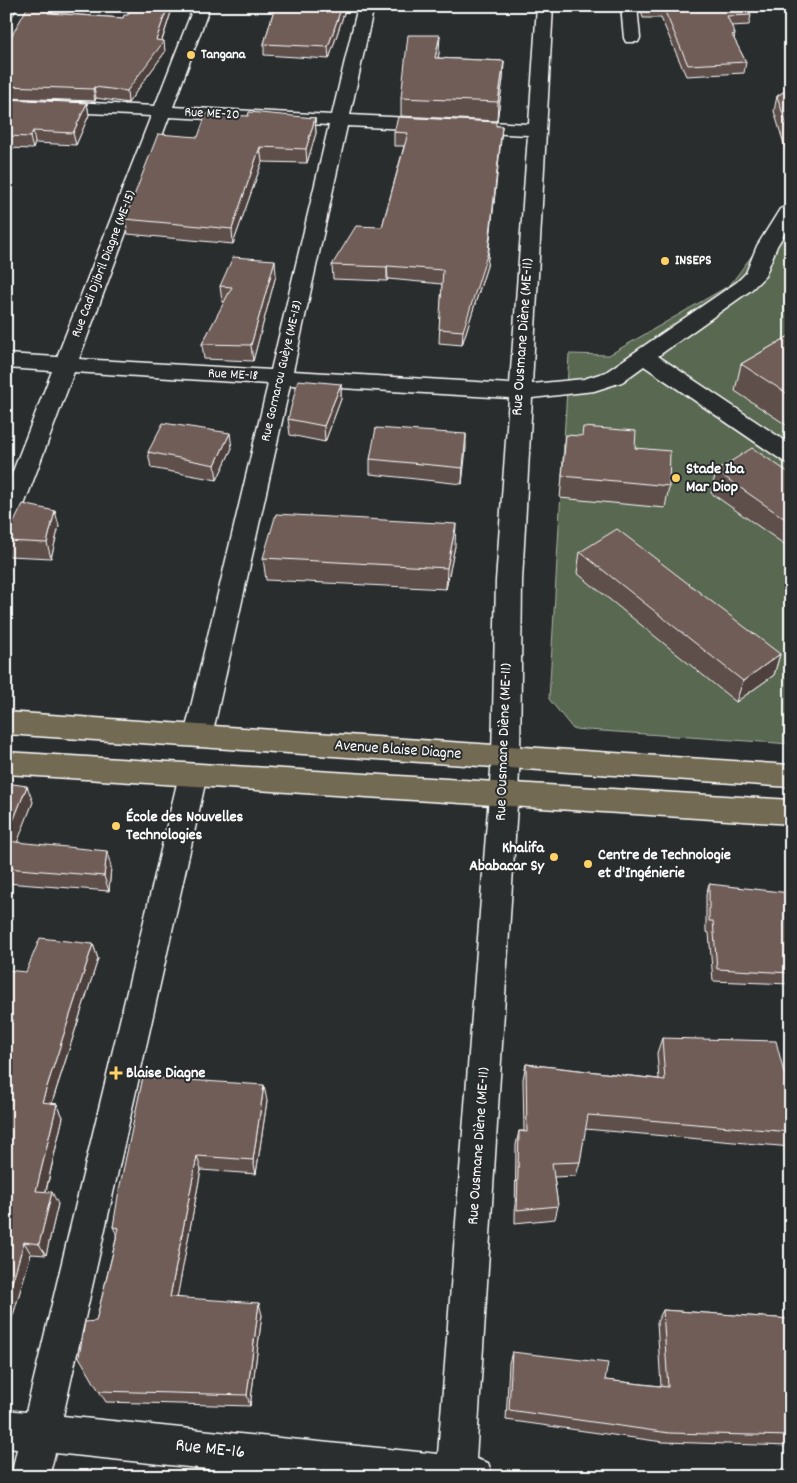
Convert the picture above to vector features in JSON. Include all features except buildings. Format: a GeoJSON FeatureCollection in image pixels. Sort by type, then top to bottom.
{"type":"FeatureCollection","features":[{"type":"Feature","properties":{"kind":"main road","name":"Avenue Blaise Diagne"},"geometry":{"type":"LineString","coordinates":[[6,723],[791,776]]}},
{"type":"Feature","properties":{"kind":"main road"},"geometry":{"type":"LineString","coordinates":[[6,763],[791,812]]}},
{"type":"Feature","properties":{"kind":"street"},"geometry":{"type":"LineString","coordinates":[[6,44],[27,6]]}},
{"type":"Feature","properties":{"kind":"street","name":"Rue Cadi Djibril Diagne (ME-15)"},"geometry":{"type":"LineString","coordinates":[[6,521],[202,6]]}},
{"type":"Feature","properties":{"kind":"street","name":"Rue Gornarou Guèye (ME-13)"},"geometry":{"type":"LineString","coordinates":[[198,736],[366,6]]}},
{"type":"Feature","properties":{"kind":"street","name":"Rue Ousmane Diène (ME-11)"},"geometry":{"type":"LineString","coordinates":[[462,1476],[506,757],[509,581],[545,6]]}},
{"type":"Feature","properties":{"kind":"street"},"geometry":{"type":"LineString","coordinates":[[629,6],[632,38]]}},
{"type":"Feature","properties":{"kind":"street","name":"Rue ME-20"},"geometry":{"type":"LineString","coordinates":[[6,104],[537,130]]}},
{"type":"Feature","properties":{"kind":"street","name":"Rue ME-18"},"geometry":{"type":"LineString","coordinates":[[6,362],[520,392],[586,386],[614,377],[744,286],[755,276],[767,246],[786,214],[791,210]]}},
{"type":"Feature","properties":{"kind":"street"},"geometry":{"type":"LineString","coordinates":[[643,356],[791,456]]}},
{"type":"Feature","properties":{"kind":"street"},"geometry":{"type":"LineString","coordinates":[[30,1477],[23,1431],[193,775]]}},
{"type":"Feature","properties":{"kind":"street","name":"Rue ME-16"},"geometry":{"type":"LineString","coordinates":[[23,1431],[462,1476]]}},
{"type":"Feature","properties":{"kind":"green space","name":"Stade Iba Mar Diop"},"geometry":{"type":"Polygon","coordinates":[[[791,203],[791,744],[573,729],[549,699],[569,354],[609,355],[730,285],[791,203]]]}},
{"type":"Feature","properties":{"kind":"place","name":"Tangana"},"geometry":{"type":"Point","coordinates":[191,55]}},
{"type":"Feature","properties":{"kind":"place","name":"INSEPS"},"geometry":{"type":"Point","coordinates":[665,261]}},
{"type":"Feature","properties":{"kind":"place","name":"Stade Iba Mar Diop"},"geometry":{"type":"Point","coordinates":[676,478]}},
{"type":"Feature","properties":{"kind":"place","name":"École des Nouvelles Technologies"},"geometry":{"type":"Point","coordinates":[116,826]}},
{"type":"Feature","properties":{"kind":"place","name":"Khalifa Ababacar Sy"},"geometry":{"type":"Point","coordinates":[554,857]}},
{"type":"Feature","properties":{"kind":"place","name":"Centre de Technologie et d'Ingénierie"},"geometry":{"type":"Point","coordinates":[588,864]}},
{"type":"Feature","properties":{"kind":"place","name":"Blaise Diagne"},"geometry":{"type":"Point","coordinates":[116,1073]}}]}
